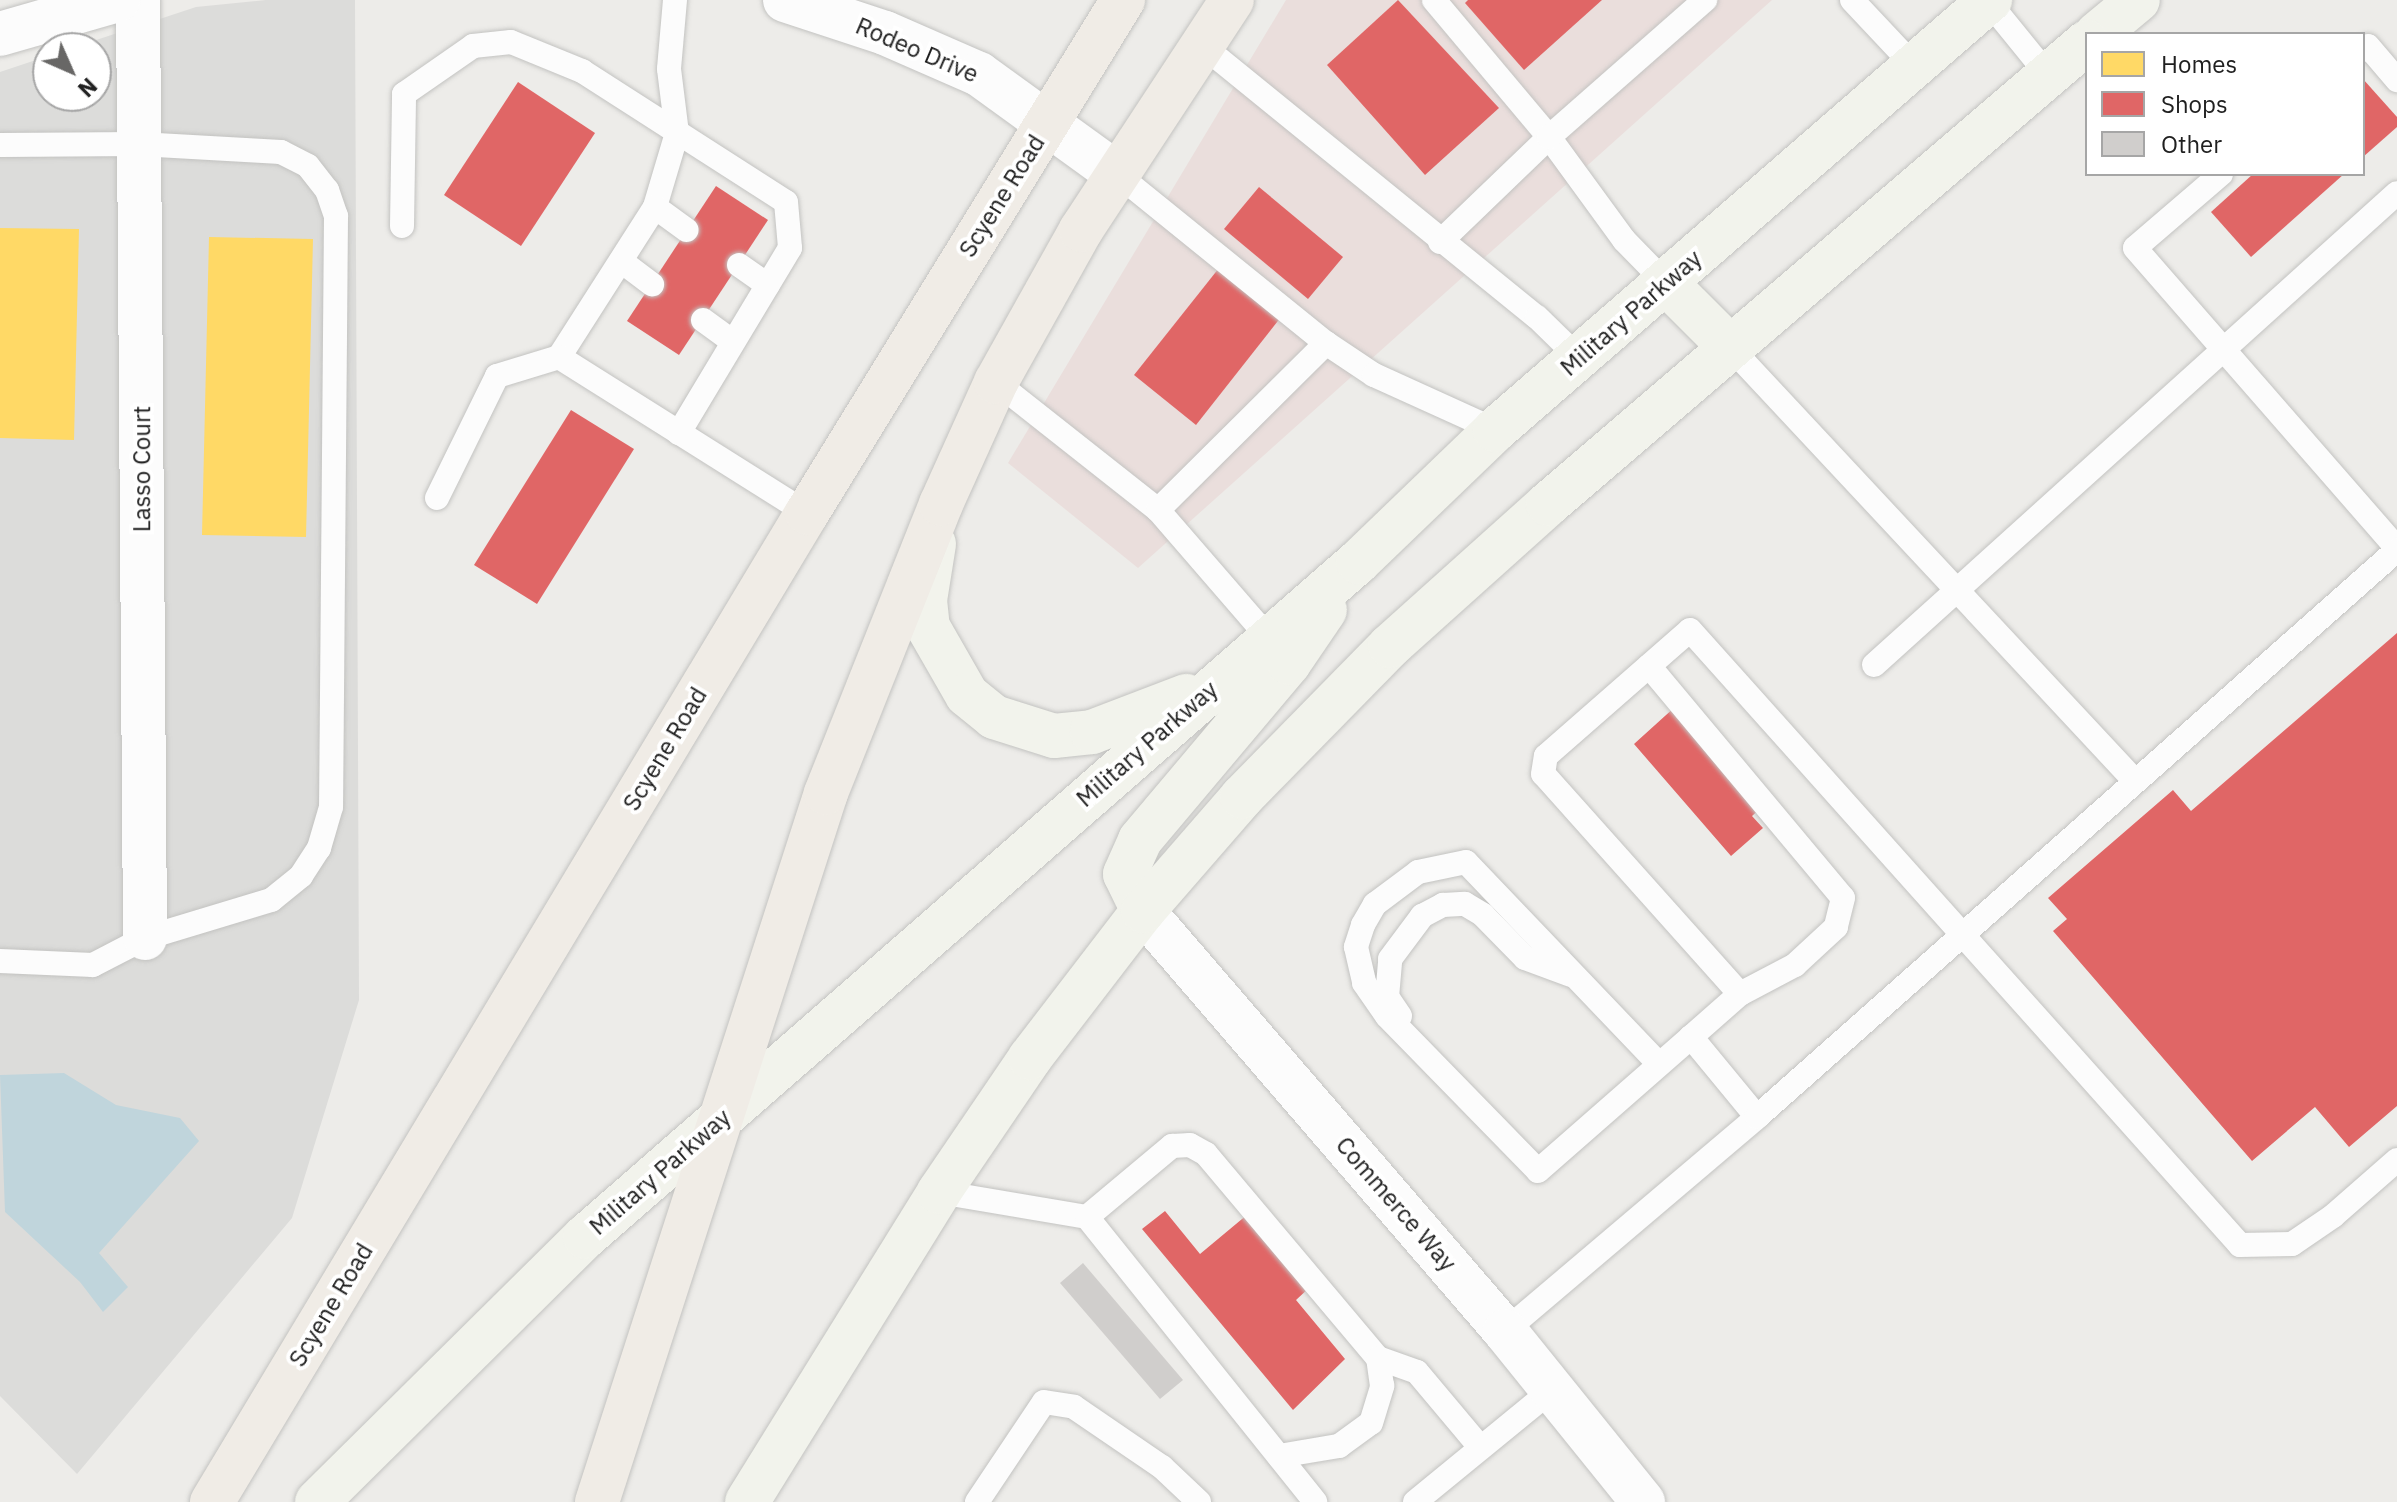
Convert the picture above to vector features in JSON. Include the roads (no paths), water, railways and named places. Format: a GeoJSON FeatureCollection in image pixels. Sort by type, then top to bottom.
{"type":"FeatureCollection","features":[{"type":"Feature","properties":{"kind":"main road","name":"Scyene Road"},"geometry":{"type":"LineString","coordinates":[[212,1502],[807,513],[1123,0]]}},
{"type":"Feature","properties":{"kind":"main road"},"geometry":{"type":"LineString","coordinates":[[597,1502],[826,793],[941,504],[996,382],[1117,174],[1232,0]]}},
{"type":"Feature","properties":{"kind":"main road"},"geometry":{"type":"LineString","coordinates":[[2099,32],[2138,0]]}},
{"type":"Feature","properties":{"kind":"main road","name":"Military Parkway"},"geometry":{"type":"LineString","coordinates":[[317,1502],[574,1248],[1214,685],[1279,651],[1358,562],[1495,430],[1988,1]]}},
{"type":"Feature","properties":{"kind":"main road"},"geometry":{"type":"LineString","coordinates":[[747,1502],[939,1192],[1030,1058],[1143,911],[1242,797],[1390,646],[1728,345],[2085,44]]}},
{"type":"Feature","properties":{"kind":"main road"},"geometry":{"type":"LineString","coordinates":[[1666,283],[1728,345]]}},
{"type":"Feature","properties":{"kind":"main road"},"geometry":{"type":"LineString","coordinates":[[941,504],[925,600],[928,627],[967,695],[994,717],[1054,736],[1092,732],[1214,685]]}},
{"type":"Feature","properties":{"kind":"main road"},"geometry":{"type":"LineString","coordinates":[[1143,911],[1125,874],[1140,840],[1279,651]]}},
{"type":"Feature","properties":{"kind":"street"},"geometry":{"type":"LineString","coordinates":[[0,34],[118,0]]}},
{"type":"Feature","properties":{"kind":"street","name":"Lasso Court"},"geometry":{"type":"LineString","coordinates":[[138,0],[145,938]]}},
{"type":"Feature","properties":{"kind":"street","name":"Rodeo Drive"},"geometry":{"type":"LineString","coordinates":[[785,0],[852,10],[979,74],[1117,174]]}},
{"type":"Feature","properties":{"kind":"street","name":"Commerce Way"},"geometry":{"type":"LineString","coordinates":[[1143,911],[1505,1331],[1642,1502]]}},
{"type":"Feature","properties":{"kind":"lane"},"geometry":{"type":"LineString","coordinates":[[437,498],[497,376],[559,357],[655,207],[677,133],[669,69],[675,0]]}},
{"type":"Feature","properties":{"kind":"lane"},"geometry":{"type":"LineString","coordinates":[[1434,0],[1549,137],[1624,240],[1666,283]]}},
{"type":"Feature","properties":{"kind":"lane"},"geometry":{"type":"LineString","coordinates":[[1440,242],[1549,137],[1705,0]]}},
{"type":"Feature","properties":{"kind":"lane"},"geometry":{"type":"LineString","coordinates":[[1852,0],[1915,67]]}},
{"type":"Feature","properties":{"kind":"lane"},"geometry":{"type":"LineString","coordinates":[[1988,1],[2048,75]]}},
{"type":"Feature","properties":{"kind":"lane"},"geometry":{"type":"LineString","coordinates":[[402,226],[404,94],[473,46],[511,42],[582,71],[786,202],[790,248],[679,433]]}},
{"type":"Feature","properties":{"kind":"lane"},"geometry":{"type":"LineString","coordinates":[[1203,46],[1440,242],[1537,317],[1579,358]]}},
{"type":"Feature","properties":{"kind":"lane"},"geometry":{"type":"LineString","coordinates":[[2365,48],[2368,46],[2397,80]]}},
{"type":"Feature","properties":{"kind":"lane"},"geometry":{"type":"LineString","coordinates":[[0,145],[139,144],[281,152],[308,166],[327,190],[336,216],[331,807],[319,848],[301,876],[271,900],[145,938],[93,965],[0,961]]}},
{"type":"Feature","properties":{"kind":"lane"},"geometry":{"type":"LineString","coordinates":[[1117,174],[1326,343],[1374,375],[1495,430]]}},
{"type":"Feature","properties":{"kind":"lane"},"geometry":{"type":"LineString","coordinates":[[1505,1331],[1757,1117],[2397,549],[2135,248],[2219,176]]}},
{"type":"Feature","properties":{"kind":"lane"},"geometry":{"type":"LineString","coordinates":[[1874,665],[2397,193]]}},
{"type":"Feature","properties":{"kind":"lane"},"geometry":{"type":"LineString","coordinates":[[655,207],[687,230]]}},
{"type":"Feature","properties":{"kind":"lane"},"geometry":{"type":"LineString","coordinates":[[621,261],[652,284]]}},
{"type":"Feature","properties":{"kind":"lane"},"geometry":{"type":"LineString","coordinates":[[739,265],[768,285]]}},
{"type":"Feature","properties":{"kind":"lane"},"geometry":{"type":"LineString","coordinates":[[703,320],[733,342]]}},
{"type":"Feature","properties":{"kind":"lane"},"geometry":{"type":"LineString","coordinates":[[1158,510],[1326,343]]}},
{"type":"Feature","properties":{"kind":"lane"},"geometry":{"type":"LineString","coordinates":[[1728,345],[1959,588],[2134,780]]}},
{"type":"Feature","properties":{"kind":"lane"},"geometry":{"type":"LineString","coordinates":[[559,357],[807,513]]}},
{"type":"Feature","properties":{"kind":"lane"},"geometry":{"type":"LineString","coordinates":[[996,382],[1158,510],[1279,651]]}},
{"type":"Feature","properties":{"kind":"lane"},"geometry":{"type":"LineString","coordinates":[[1740,994],[1543,774],[1546,756],[1690,630],[2240,1245],[2292,1244],[2333,1216],[2397,1160]]}},
{"type":"Feature","properties":{"kind":"lane"},"geometry":{"type":"LineString","coordinates":[[1649,666],[1843,898],[1836,927],[1795,965],[1740,994],[1538,1171],[1434,1060],[1387,1016],[1364,983],[1356,947],[1375,904],[1418,872],[1466,862],[1659,1064]]}},
{"type":"Feature","properties":{"kind":"lane"},"geometry":{"type":"LineString","coordinates":[[1434,1060],[1387,997],[1390,959],[1422,916],[1443,905],[1465,904],[1483,915],[1525,958],[1577,977]]}},
{"type":"Feature","properties":{"kind":"lane"},"geometry":{"type":"LineString","coordinates":[[1691,1037],[1757,1117]]}},
{"type":"Feature","properties":{"kind":"lane"},"geometry":{"type":"LineString","coordinates":[[1087,1217],[1172,1146],[1190,1145],[1206,1154],[1378,1358],[1417,1372],[1480,1447]]}},
{"type":"Feature","properties":{"kind":"lane"},"geometry":{"type":"LineString","coordinates":[[939,1192],[1087,1217],[1315,1502]]}},
{"type":"Feature","properties":{"kind":"lane"},"geometry":{"type":"LineString","coordinates":[[1279,1456],[1339,1446],[1371,1423],[1382,1386],[1378,1358]]}},
{"type":"Feature","properties":{"kind":"lane"},"geometry":{"type":"LineString","coordinates":[[1415,1502],[1552,1390]]}},
{"type":"Feature","properties":{"kind":"lane"},"geometry":{"type":"LineString","coordinates":[[977,1502],[1044,1402],[1074,1407],[1162,1467],[1199,1502]]}},
{"type":"Feature","properties":{"kind":"water"},"geometry":{"type":"Polygon","coordinates":[[[64,1073],[116,1105],[180,1118],[199,1141],[99,1253],[128,1287],[103,1312],[80,1282],[5,1212],[0,1075],[64,1073]]]}}]}
